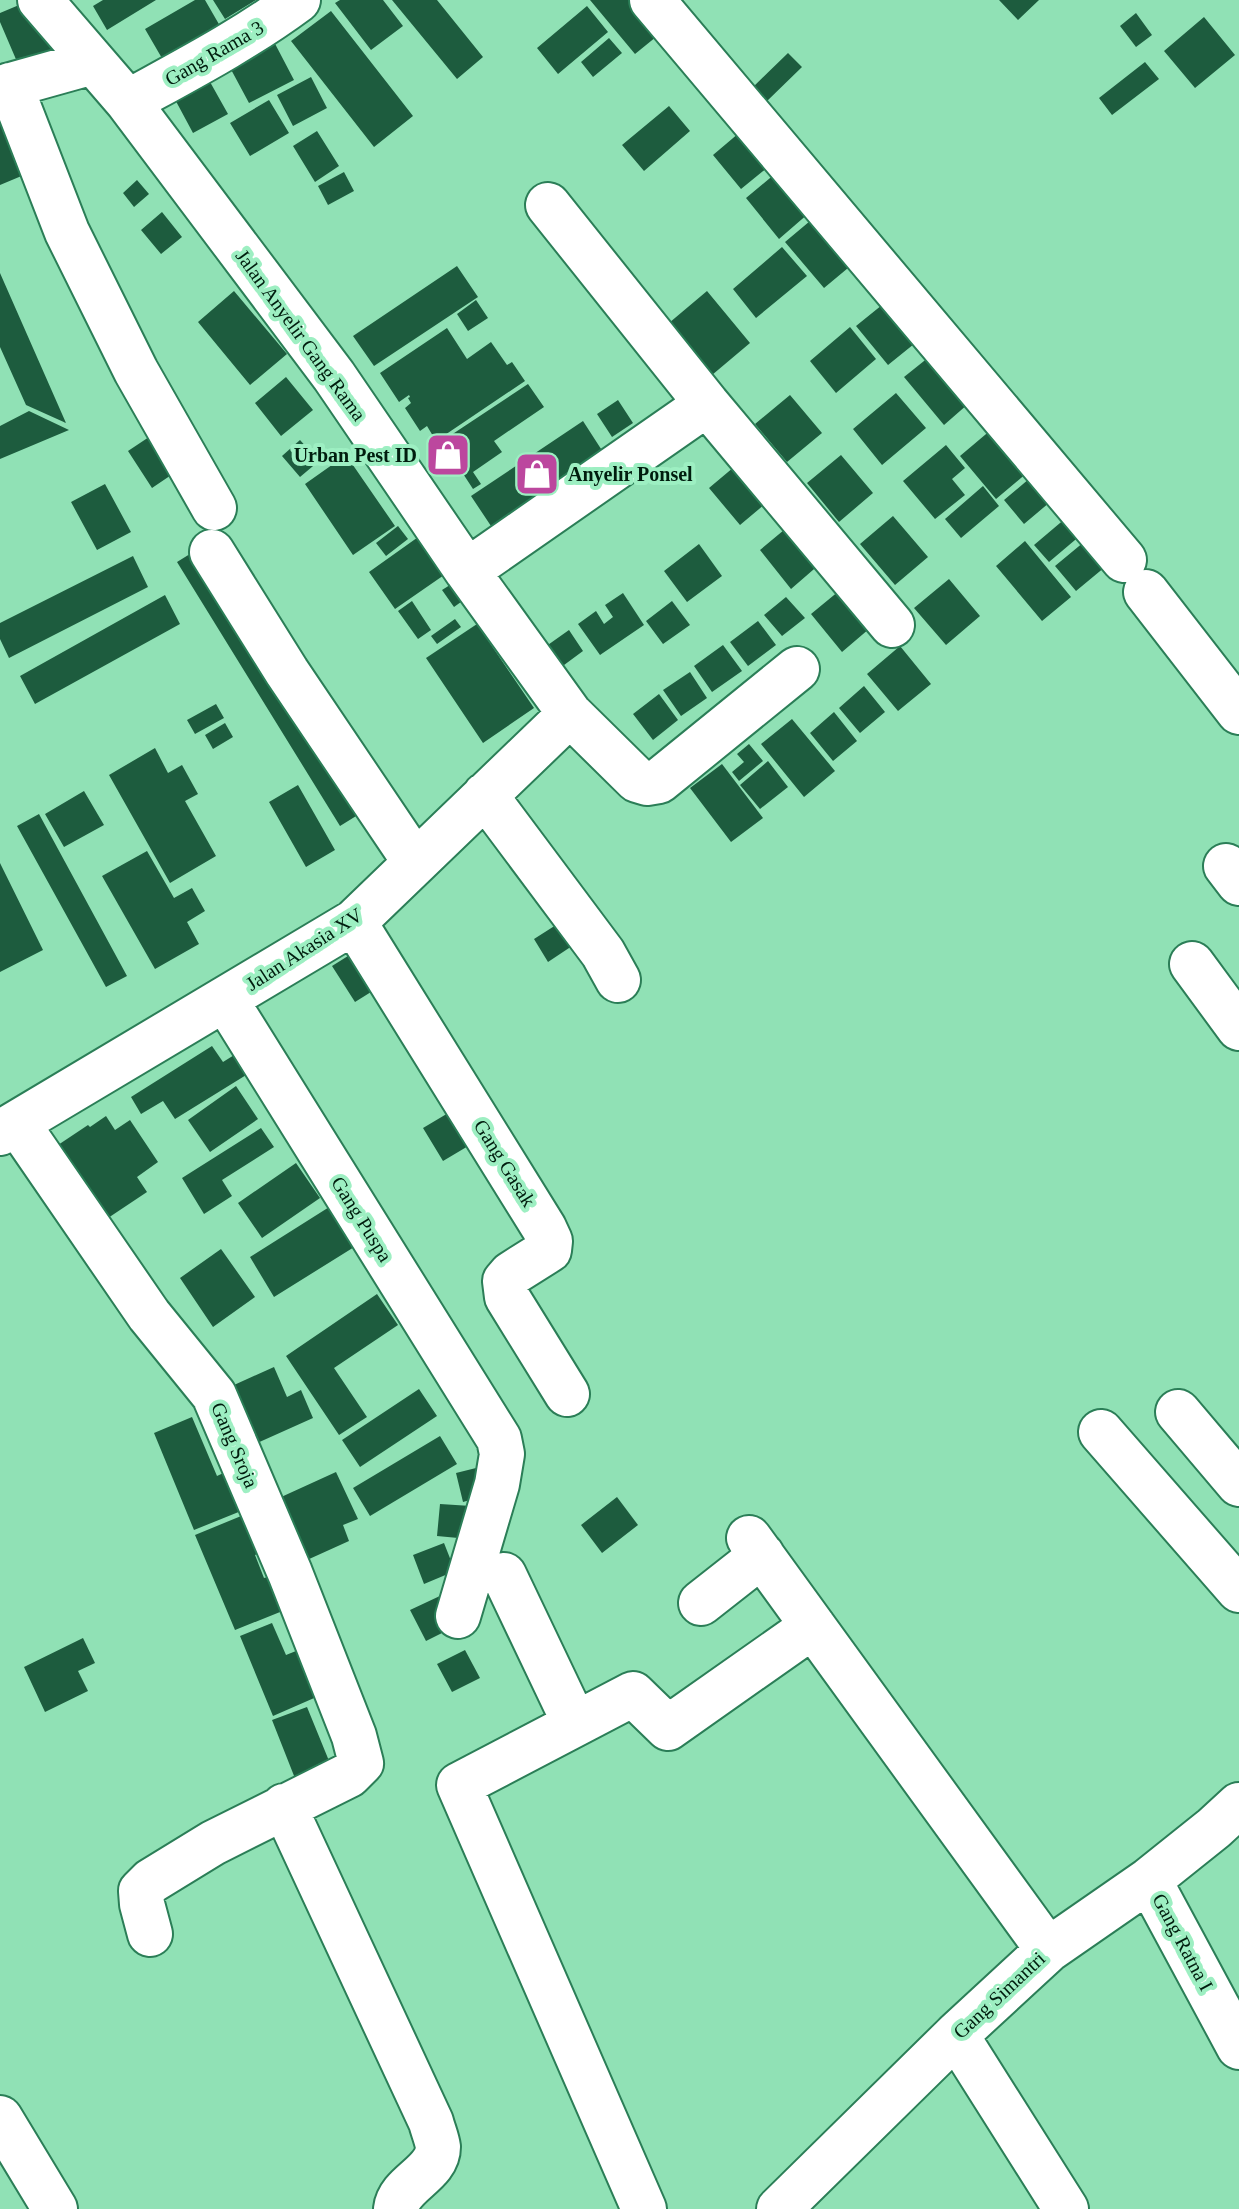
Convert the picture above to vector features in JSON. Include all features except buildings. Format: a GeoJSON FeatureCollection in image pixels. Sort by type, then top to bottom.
{"type":"FeatureCollection","features":[{"type":"Feature","properties":{"kind":"street","name":"Jalan Anyelir Gang Rama"},"geometry":{"type":"LineString","coordinates":[[40,0],[128,102],[334,376],[467,571],[570,714],[637,780],[647,783],[659,781],[797,669]]}},
{"type":"Feature","properties":{"kind":"street","name":"Gang Rama 3"},"geometry":{"type":"LineString","coordinates":[[128,102],[227,48],[298,0]]}},
{"type":"Feature","properties":{"kind":"street"},"geometry":{"type":"LineString","coordinates":[[652,0],[1135,576],[1239,712]]}},
{"type":"Feature","properties":{"kind":"street"},"geometry":{"type":"LineString","coordinates":[[93,62],[5,86],[67,232],[136,371],[214,508]]}},
{"type":"Feature","properties":{"kind":"street"},"geometry":{"type":"LineString","coordinates":[[548,205],[707,404],[892,625]]}},
{"type":"Feature","properties":{"kind":"street"},"geometry":{"type":"LineString","coordinates":[[467,571],[707,404]]}},
{"type":"Feature","properties":{"kind":"street"},"geometry":{"type":"LineString","coordinates":[[212,552],[287,672],[415,862]]}},
{"type":"Feature","properties":{"kind":"street","name":"Jalan Akasia XV"},"geometry":{"type":"LineString","coordinates":[[8,1128],[354,922],[570,714]]}},
{"type":"Feature","properties":{"kind":"street"},"geometry":{"type":"LineString","coordinates":[[485,795],[603,953],[618,980]]}},
{"type":"Feature","properties":{"kind":"street","name":"Gang Gasak"},"geometry":{"type":"LineString","coordinates":[[354,922],[550,1241],[549,1250],[511,1274],[505,1281],[505,1287],[507,1297],[567,1394]]}},
{"type":"Feature","properties":{"kind":"street"},"geometry":{"type":"LineString","coordinates":[[1192,964],[1239,1028]]}},
{"type":"Feature","properties":{"kind":"street","name":"Gang Puspa"},"geometry":{"type":"LineString","coordinates":[[225,999],[499,1439],[502,1454],[497,1484],[458,1616]]}},
{"type":"Feature","properties":{"kind":"street","name":"Gang Sroja"},"geometry":{"type":"LineString","coordinates":[[8,1128],[149,1315],[214,1395],[296,1588],[354,1736],[361,1763],[349,1775],[284,1806]]}},
{"type":"Feature","properties":{"kind":"street"},"geometry":{"type":"LineString","coordinates":[[1178,1412],[1239,1484]]}},
{"type":"Feature","properties":{"kind":"street"},"geometry":{"type":"LineString","coordinates":[[1101,1432],[1239,1590]]}},
{"type":"Feature","properties":{"kind":"street"},"geometry":{"type":"LineString","coordinates":[[701,1603],[756,1546],[1048,1950]]}},
{"type":"Feature","properties":{"kind":"street"},"geometry":{"type":"LineString","coordinates":[[504,1575],[575,1724]]}},
{"type":"Feature","properties":{"kind":"street"},"geometry":{"type":"LineString","coordinates":[[644,2209],[459,1785],[633,1694],[668,1728],[813,1626]]}},
{"type":"Feature","properties":{"kind":"street","name":"Gang Simantri"},"geometry":{"type":"LineString","coordinates":[[779,2209],[956,2035],[1048,1950],[1149,1880],[1239,1805]]}},
{"type":"Feature","properties":{"kind":"street"},"geometry":{"type":"LineString","coordinates":[[150,1934],[141,1891],[151,1881],[213,1843],[284,1806],[435,2136],[438,2147],[436,2159],[397,2201],[396,2209]]}},
{"type":"Feature","properties":{"kind":"street","name":"Gang Ratna I"},"geometry":{"type":"LineString","coordinates":[[1149,1880],[1239,2047]]}},
{"type":"Feature","properties":{"kind":"street"},"geometry":{"type":"LineString","coordinates":[[956,2035],[1066,2209]]}},
{"type":"Feature","properties":{"kind":"street"},"geometry":{"type":"LineString","coordinates":[[0,2118],[55,2209]]}},
{"type":"Feature","properties":{"kind":"place","name":"Urban Pest ID"},"geometry":{"type":"Point","coordinates":[448,455]}},
{"type":"Feature","properties":{"kind":"place","name":"Anyelir Ponsel"},"geometry":{"type":"Point","coordinates":[537,474]}}]}
